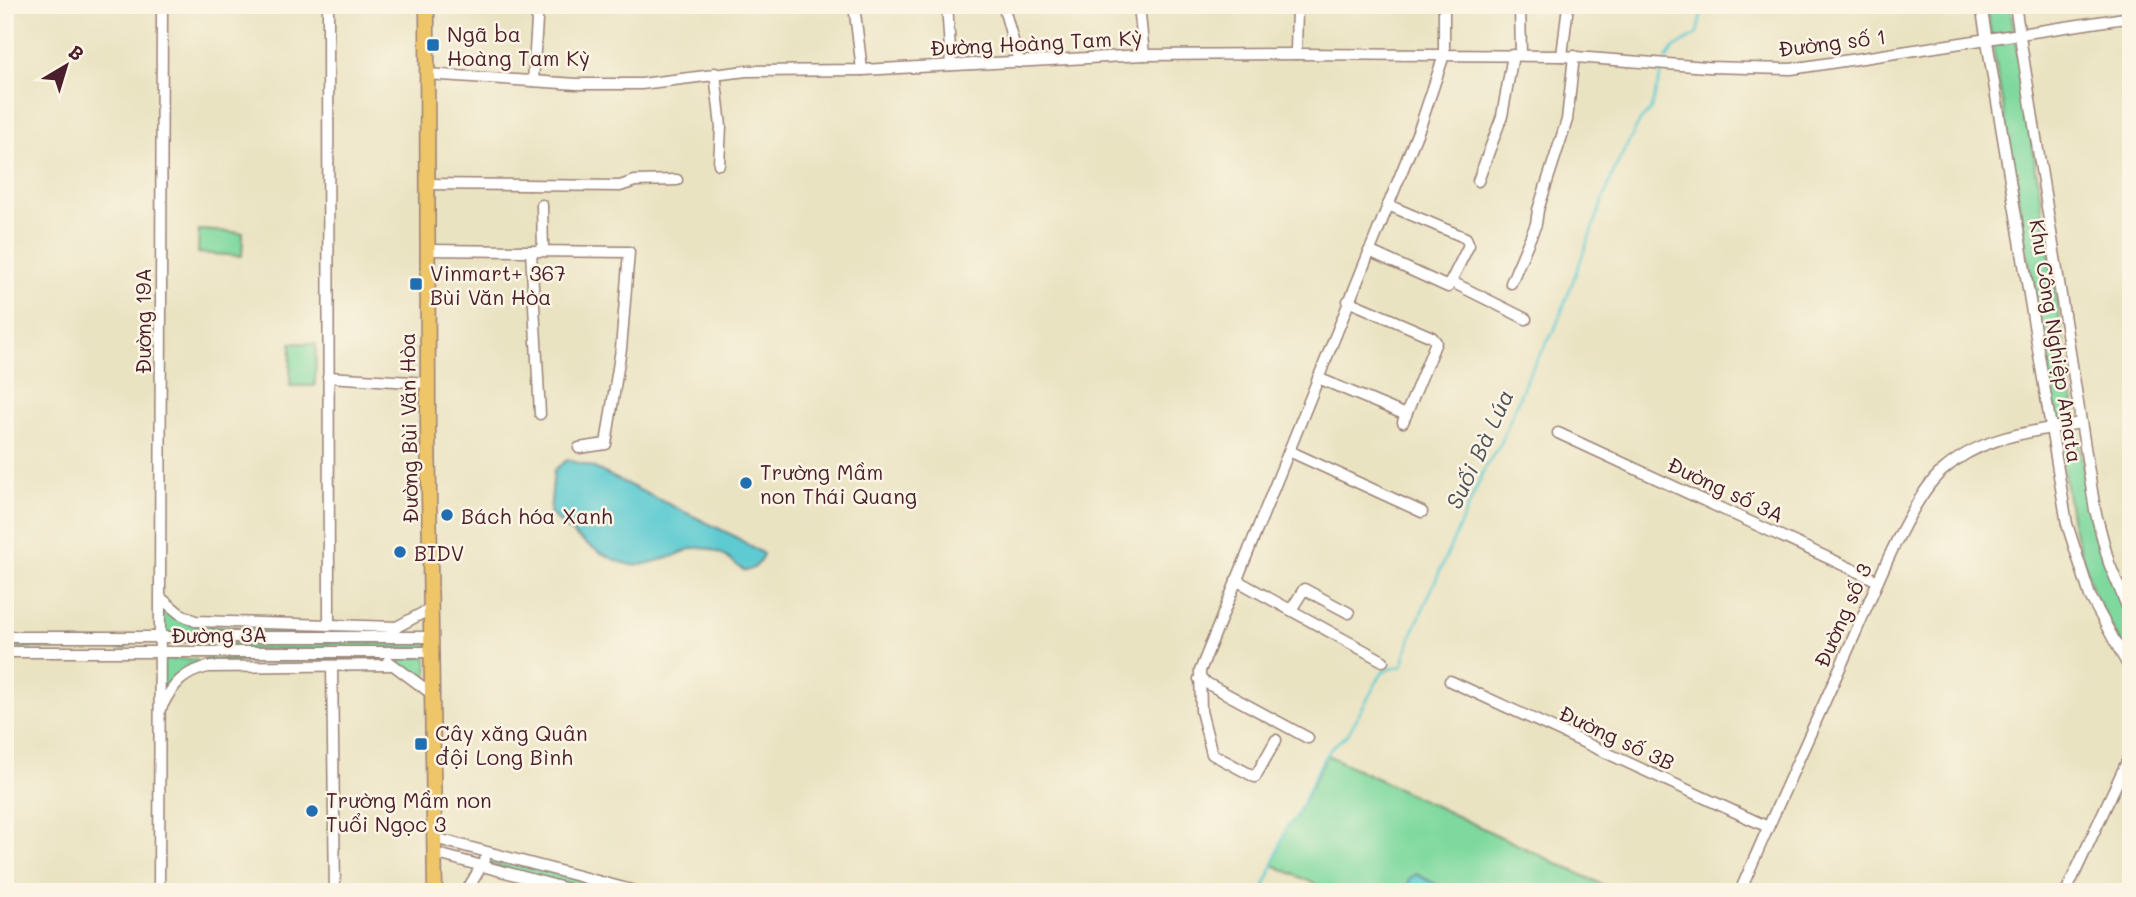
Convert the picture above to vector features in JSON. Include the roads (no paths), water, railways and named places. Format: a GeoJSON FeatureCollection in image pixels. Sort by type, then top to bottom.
{"type":"FeatureCollection","features":[{"type":"Feature","properties":{"kind":"main road","name":"Đường Bùi Văn Hòa"},"geometry":{"type":"LineString","coordinates":[[427,5],[428,383],[436,892]]}},
{"type":"Feature","properties":{"kind":"street","name":"Đường 19A"},"geometry":{"type":"LineString","coordinates":[[162,5],[162,654]]}},
{"type":"Feature","properties":{"kind":"street"},"geometry":{"type":"LineString","coordinates":[[328,5],[329,626]]}},
{"type":"Feature","properties":{"kind":"street"},"geometry":{"type":"LineString","coordinates":[[534,81],[538,5]]}},
{"type":"Feature","properties":{"kind":"street"},"geometry":{"type":"LineString","coordinates":[[854,5],[862,70]]}},
{"type":"Feature","properties":{"kind":"street"},"geometry":{"type":"LineString","coordinates":[[947,5],[951,65]]}},
{"type":"Feature","properties":{"kind":"street"},"geometry":{"type":"LineString","coordinates":[[1003,5],[1019,62]]}},
{"type":"Feature","properties":{"kind":"street"},"geometry":{"type":"LineString","coordinates":[[1139,5],[1144,55]]}},
{"type":"Feature","properties":{"kind":"street"},"geometry":{"type":"LineString","coordinates":[[1296,54],[1297,5]]}},
{"type":"Feature","properties":{"kind":"street"},"geometry":{"type":"LineString","coordinates":[[1276,740],[1255,777],[1212,754],[1201,711],[1199,679],[1204,658],[1421,124],[1444,55],[1444,5]]}},
{"type":"Feature","properties":{"kind":"street"},"geometry":{"type":"LineString","coordinates":[[1478,181],[1502,116],[1517,55],[1520,5]]}},
{"type":"Feature","properties":{"kind":"street"},"geometry":{"type":"LineString","coordinates":[[1562,56],[1568,5]]}},
{"type":"Feature","properties":{"kind":"street","name":"Khu Công Nghiệp Amata"},"geometry":{"type":"LineString","coordinates":[[1981,5],[2067,524],[2077,560],[2106,629],[2131,671]]}},
{"type":"Feature","properties":{"kind":"street","name":"Khu Công Nghiệp Amata"},"geometry":{"type":"LineString","coordinates":[[2015,5],[2100,535],[2131,616]]}},
{"type":"Feature","properties":{"kind":"street","name":"Đường số 1"},"geometry":{"type":"LineString","coordinates":[[1649,62],[1791,69],[2131,17]]}},
{"type":"Feature","properties":{"kind":"street","name":"Đường Hoàng Tam Kỳ"},"geometry":{"type":"LineString","coordinates":[[426,74],[641,84],[715,73],[862,70],[1144,55],[1517,55],[1649,62]]}},
{"type":"Feature","properties":{"kind":"street"},"geometry":{"type":"LineString","coordinates":[[1511,283],[1536,224],[1567,120],[1574,56]]}},
{"type":"Feature","properties":{"kind":"street"},"geometry":{"type":"LineString","coordinates":[[715,73],[721,127],[719,163]]}},
{"type":"Feature","properties":{"kind":"street"},"geometry":{"type":"LineString","coordinates":[[428,184],[620,186],[635,181],[677,180]]}},
{"type":"Feature","properties":{"kind":"street"},"geometry":{"type":"LineString","coordinates":[[542,205],[543,250]]}},
{"type":"Feature","properties":{"kind":"street"},"geometry":{"type":"LineString","coordinates":[[1369,251],[1448,287],[1452,282],[1469,240],[1388,205]]}},
{"type":"Feature","properties":{"kind":"street"},"geometry":{"type":"LineString","coordinates":[[428,250],[626,251],[631,255],[607,444],[579,448]]}},
{"type":"Feature","properties":{"kind":"street"},"geometry":{"type":"LineString","coordinates":[[531,251],[540,414]]}},
{"type":"Feature","properties":{"kind":"street"},"geometry":{"type":"LineString","coordinates":[[1452,282],[1526,319]]}},
{"type":"Feature","properties":{"kind":"street"},"geometry":{"type":"LineString","coordinates":[[1318,378],[1405,418],[1436,342],[1432,337],[1348,301]]}},
{"type":"Feature","properties":{"kind":"street"},"geometry":{"type":"LineString","coordinates":[[328,377],[428,383]]}},
{"type":"Feature","properties":{"kind":"street","name":"Đường số 3"},"geometry":{"type":"LineString","coordinates":[[1740,892],[1878,581],[1919,501],[1944,469],[1970,451],[1997,439],[2080,423]]}},
{"type":"Feature","properties":{"kind":"street","name":"Đường số 3A"},"geometry":{"type":"LineString","coordinates":[[1558,433],[1878,581]]}},
{"type":"Feature","properties":{"kind":"street"},"geometry":{"type":"LineString","coordinates":[[1289,451],[1422,512]]}},
{"type":"Feature","properties":{"kind":"street"},"geometry":{"type":"LineString","coordinates":[[1236,580],[1383,661]]}},
{"type":"Feature","properties":{"kind":"street"},"geometry":{"type":"LineString","coordinates":[[1291,610],[1304,589],[1349,613]]}},
{"type":"Feature","properties":{"kind":"street","name":"Đường 3A"},"geometry":{"type":"LineString","coordinates":[[161,598],[179,613],[195,621],[210,622],[397,627],[432,608]]}},
{"type":"Feature","properties":{"kind":"street"},"geometry":{"type":"LineString","coordinates":[[208,667],[193,654],[193,638],[210,622]]}},
{"type":"Feature","properties":{"kind":"street"},"geometry":{"type":"LineString","coordinates":[[376,639],[397,627]]}},
{"type":"Feature","properties":{"kind":"street","name":"Đường 3A"},"geometry":{"type":"LineString","coordinates":[[5,637],[376,639],[432,645]]}},
{"type":"Feature","properties":{"kind":"street","name":"Đường 3A"},"geometry":{"type":"LineString","coordinates":[[5,652],[377,653],[432,645]]}},
{"type":"Feature","properties":{"kind":"street"},"geometry":{"type":"LineString","coordinates":[[377,653],[432,694]]}},
{"type":"Feature","properties":{"kind":"street"},"geometry":{"type":"LineString","coordinates":[[159,892],[162,654]]}},
{"type":"Feature","properties":{"kind":"street","name":"Đường 3A"},"geometry":{"type":"LineString","coordinates":[[160,711],[178,680],[189,671],[208,667],[392,665]]}},
{"type":"Feature","properties":{"kind":"street"},"geometry":{"type":"LineString","coordinates":[[332,666],[335,892]]}},
{"type":"Feature","properties":{"kind":"street"},"geometry":{"type":"LineString","coordinates":[[1199,679],[1308,738]]}},
{"type":"Feature","properties":{"kind":"street","name":"Đường số 3B"},"geometry":{"type":"LineString","coordinates":[[1450,681],[1768,827]]}},
{"type":"Feature","properties":{"kind":"street"},"geometry":{"type":"LineString","coordinates":[[2066,892],[2131,753]]}},
{"type":"Feature","properties":{"kind":"street"},"geometry":{"type":"LineString","coordinates":[[434,838],[639,892]]}},
{"type":"Feature","properties":{"kind":"street"},"geometry":{"type":"LineString","coordinates":[[466,892],[484,866],[487,851]]}},
{"type":"Feature","properties":{"kind":"street"},"geometry":{"type":"LineString","coordinates":[[434,853],[579,892]]}},
{"type":"Feature","properties":{"kind":"water"},"geometry":{"type":"Polygon","coordinates":[[[567,460],[590,466],[734,536],[763,554],[760,561],[745,571],[720,553],[698,548],[640,565],[631,565],[609,557],[577,537],[550,513],[554,470],[567,460]]]}},
{"type":"Feature","properties":{"kind":"water"},"geometry":{"type":"Polygon","coordinates":[[[1416,874],[1451,892],[1408,892],[1409,879],[1416,874]]]}},
{"type":"Feature","properties":{"kind":"waterway","name":"Suối Bà Lúa"},"geometry":{"type":"LineString","coordinates":[[1666,59],[1673,49],[1697,34],[1703,5]]}},
{"type":"Feature","properties":{"kind":"waterway","name":"Suối Bà Lúa"},"geometry":{"type":"LineString","coordinates":[[1263,892],[1287,826],[1295,819],[1319,767],[1332,747],[1348,734],[1383,671],[1402,666],[1412,634],[1486,466],[1501,443],[1528,375],[1555,329],[1615,168],[1641,119],[1650,111],[1664,65]]}},
{"type":"Feature","properties":{"kind":"place","name":"Ngã ba Hoàng Tam Kỳ"},"geometry":{"type":"Point","coordinates":[433,45]}},
{"type":"Feature","properties":{"kind":"place","name":"Vinmart+ 367 Bùi Văn Hòa"},"geometry":{"type":"Point","coordinates":[416,284]}},
{"type":"Feature","properties":{"kind":"place","name":"Trường Mầm non Thái Quang"},"geometry":{"type":"Point","coordinates":[746,483]}},
{"type":"Feature","properties":{"kind":"place","name":"Bách hóa Xanh"},"geometry":{"type":"Point","coordinates":[447,515]}},
{"type":"Feature","properties":{"kind":"place","name":"BIDV"},"geometry":{"type":"Point","coordinates":[400,552]}},
{"type":"Feature","properties":{"kind":"place","name":"Cây xăng Quân đội Long Bình"},"geometry":{"type":"Point","coordinates":[421,744]}},
{"type":"Feature","properties":{"kind":"place","name":"Trường Mầm non Tuổi Ngọc 3"},"geometry":{"type":"Point","coordinates":[312,811]}}]}
